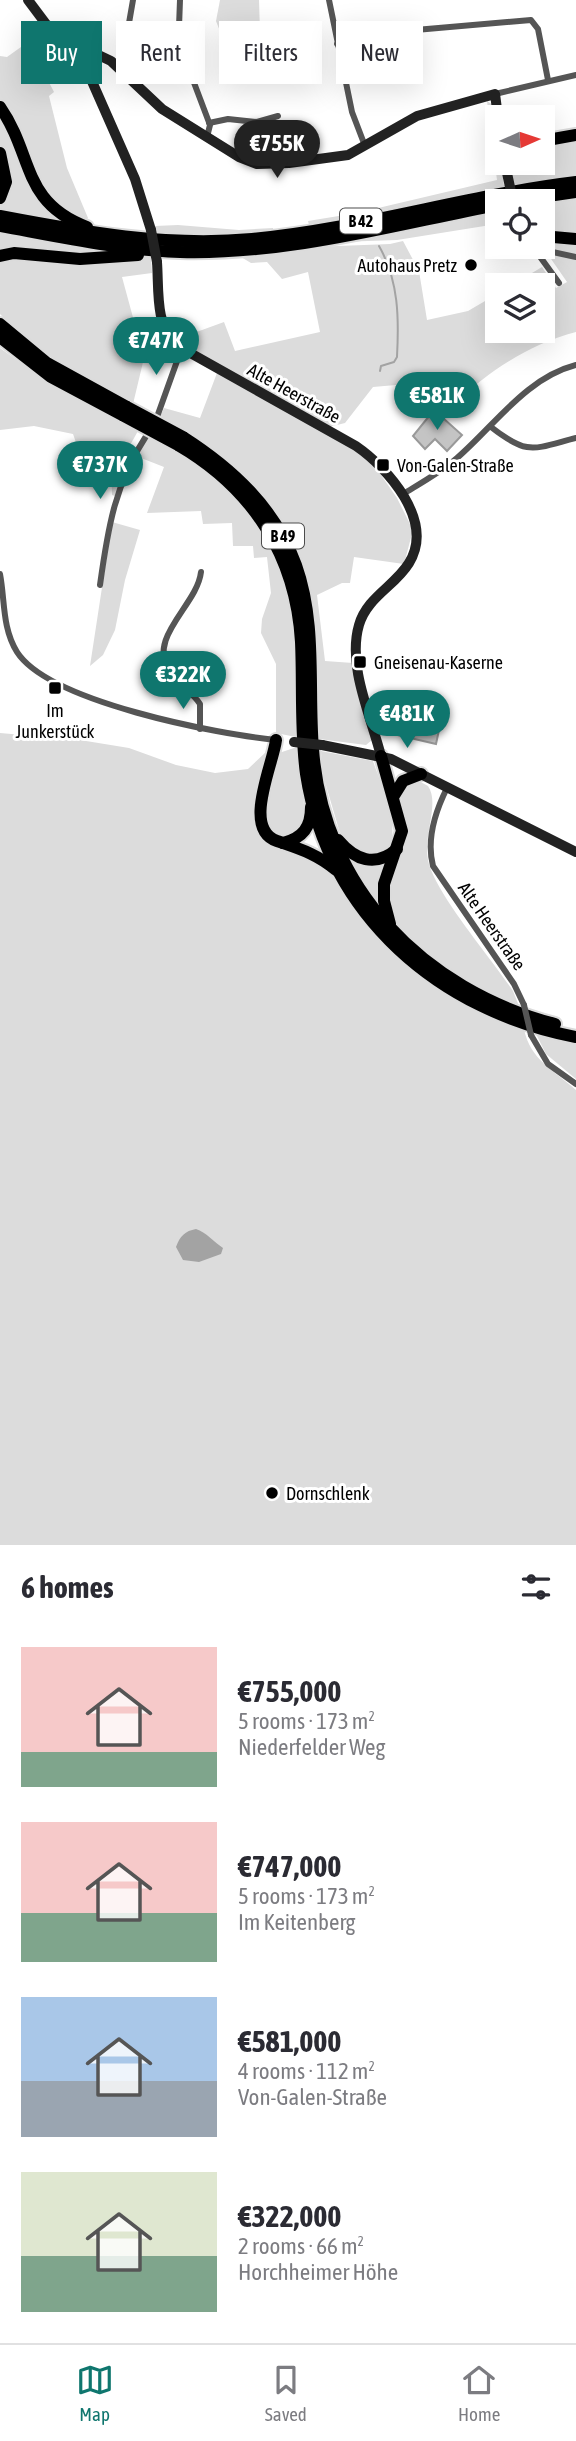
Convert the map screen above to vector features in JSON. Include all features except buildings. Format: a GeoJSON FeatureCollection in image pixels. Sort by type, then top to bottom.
{"type":"FeatureCollection","features":[{"type":"Feature","properties":{"kind":"highway"},"geometry":{"type":"LineString","coordinates":[[0,107],[13,130],[36,187],[46,201],[72,221],[124,238]]}},
{"type":"Feature","properties":{"kind":"highway"},"geometry":{"type":"LineString","coordinates":[[555,139],[576,135]]}},
{"type":"Feature","properties":{"kind":"highway"},"geometry":{"type":"LineString","coordinates":[[0,153],[6,182],[0,198]]}},
{"type":"Feature","properties":{"kind":"highway","name":"B 42"},"geometry":{"type":"LineString","coordinates":[[0,216],[124,238],[174,242],[253,239],[576,182]]}},
{"type":"Feature","properties":{"kind":"highway"},"geometry":{"type":"LineString","coordinates":[[555,195],[576,192]]}},
{"type":"Feature","properties":{"kind":"highway","name":"B 42"},"geometry":{"type":"LineString","coordinates":[[0,226],[101,244],[180,252],[252,249],[306,242],[485,207]]}},
{"type":"Feature","properties":{"kind":"highway"},"geometry":{"type":"LineString","coordinates":[[555,237],[576,239]]}},
{"type":"Feature","properties":{"kind":"highway"},"geometry":{"type":"LineString","coordinates":[[0,256],[14,253],[80,259],[180,252]]}},
{"type":"Feature","properties":{"kind":"highway","name":"B 49"},"geometry":{"type":"LineString","coordinates":[[0,324],[47,363],[125,411],[221,463],[248,487],[280,531],[296,567],[308,622],[315,771],[331,831],[361,890],[392,931],[427,962],[471,993],[520,1014],[576,1029]]}},
{"type":"Feature","properties":{"kind":"highway","name":"B 49"},"geometry":{"type":"LineString","coordinates":[[0,337],[51,377],[125,411]]}},
{"type":"Feature","properties":{"kind":"highway","name":"B 49"},"geometry":{"type":"LineString","coordinates":[[180,441],[248,500],[270,530],[288,569],[299,620],[304,748],[311,796],[323,836],[341,875],[377,928],[407,958],[437,982],[473,1003],[515,1022],[576,1037]]}},
{"type":"Feature","properties":{"kind":"highway"},"geometry":{"type":"LineString","coordinates":[[276,740],[259,818],[267,835],[312,852],[341,875]]}},
{"type":"Feature","properties":{"kind":"highway"},"geometry":{"type":"LineString","coordinates":[[381,756],[402,831],[384,890],[385,908],[392,931]]}},
{"type":"Feature","properties":{"kind":"highway"},"geometry":{"type":"LineString","coordinates":[[393,797],[403,781],[421,774]]}},
{"type":"Feature","properties":{"kind":"highway"},"geometry":{"type":"LineString","coordinates":[[284,843],[298,838],[306,830],[310,818],[311,796]]}},
{"type":"Feature","properties":{"kind":"highway"},"geometry":{"type":"LineString","coordinates":[[331,831],[347,850],[364,860],[382,859],[397,849]]}},
{"type":"Feature","properties":{"kind":"street"},"geometry":{"type":"LineString","coordinates":[[28,0],[44,21]]}},
{"type":"Feature","properties":{"kind":"street"},"geometry":{"type":"LineString","coordinates":[[129,21],[133,0]]}},
{"type":"Feature","properties":{"kind":"street"},"geometry":{"type":"LineString","coordinates":[[180,0],[182,51],[209,123],[207,137]]}},
{"type":"Feature","properties":{"kind":"street"},"geometry":{"type":"LineString","coordinates":[[329,0],[336,38]]}},
{"type":"Feature","properties":{"kind":"street"},"geometry":{"type":"LineString","coordinates":[[423,29],[531,20],[538,29],[548,80]]}},
{"type":"Feature","properties":{"kind":"street"},"geometry":{"type":"LineString","coordinates":[[136,84],[154,103],[243,159],[260,165],[334,158],[365,146],[417,116],[495,93],[576,75]]}},
{"type":"Feature","properties":{"kind":"street","name":"Alte Heerstraße"},"geometry":{"type":"LineString","coordinates":[[93,84],[135,179],[151,230],[163,326],[168,337],[181,350],[356,446],[369,455],[402,494],[416,528],[412,556],[407,566],[370,604],[362,618],[357,638],[361,680],[381,756]]}},
{"type":"Feature","properties":{"kind":"street"},"geometry":{"type":"LineString","coordinates":[[346,84],[352,112],[365,146]]}},
{"type":"Feature","properties":{"kind":"street"},"geometry":{"type":"LineString","coordinates":[[495,93],[496,105]]}},
{"type":"Feature","properties":{"kind":"street"},"geometry":{"type":"LineString","coordinates":[[209,123],[228,119],[257,122],[278,116]]}},
{"type":"Feature","properties":{"kind":"street"},"geometry":{"type":"LineString","coordinates":[[555,252],[576,257]]}},
{"type":"Feature","properties":{"kind":"street"},"geometry":{"type":"LineString","coordinates":[[542,259],[559,283]]}},
{"type":"Feature","properties":{"kind":"street"},"geometry":{"type":"LineString","coordinates":[[157,417],[181,350]]}},
{"type":"Feature","properties":{"kind":"street"},"geometry":{"type":"LineString","coordinates":[[402,494],[454,461],[529,388],[553,373],[576,365]]}},
{"type":"Feature","properties":{"kind":"street"},"geometry":{"type":"LineString","coordinates":[[491,427],[522,448],[534,449],[576,438]]}},
{"type":"Feature","properties":{"kind":"street"},"geometry":{"type":"LineString","coordinates":[[100,585],[114,502],[132,459],[148,433]]}},
{"type":"Feature","properties":{"kind":"street"},"geometry":{"type":"LineString","coordinates":[[200,729],[200,704],[172,676],[165,663],[164,652],[166,638],[197,588],[201,572]]}},
{"type":"Feature","properties":{"kind":"street"},"geometry":{"type":"LineString","coordinates":[[0,574],[4,633],[16,652],[31,668],[52,682],[200,729],[322,745],[381,756],[576,852]]}},
{"type":"Feature","properties":{"kind":"street","name":"Alte Heerstraße"},"geometry":{"type":"LineString","coordinates":[[447,788],[432,829],[430,848],[433,866],[514,984],[524,1005],[531,1035],[545,1061],[576,1084]]}},
{"type":"Feature","properties":{"kind":"shaded area"},"geometry":{"type":"Polygon","coordinates":[[[220,0],[259,0],[260,21],[219,21],[219,29],[216,21],[220,0]]]}},
{"type":"Feature","properties":{"kind":"shaded area"},"geometry":{"type":"Polygon","coordinates":[[[21,47],[21,84],[50,84],[54,92],[49,96],[67,168],[88,218],[83,223],[46,197],[0,103],[0,56],[7,57],[21,47]]]}},
{"type":"Feature","properties":{"kind":"shaded area"},"geometry":{"type":"Polygon","coordinates":[[[0,113],[63,221],[0,209],[0,113]]]}},
{"type":"Feature","properties":{"kind":"shaded area"},"geometry":{"type":"Polygon","coordinates":[[[576,139],[576,175],[514,185],[511,175],[555,175],[555,143],[576,139]]]}},
{"type":"Feature","properties":{"kind":"shaded area"},"geometry":{"type":"Polygon","coordinates":[[[496,175],[503,175],[504,186],[309,225],[308,221],[357,213],[497,180],[496,175]]]}},
{"type":"Feature","properties":{"kind":"shaded area"},"geometry":{"type":"Polygon","coordinates":[[[576,199],[576,235],[555,233],[555,201],[576,199]]]}},
{"type":"Feature","properties":{"kind":"shaded area"},"geometry":{"type":"Polygon","coordinates":[[[485,213],[485,226],[397,240],[339,242],[485,213]]]}},
{"type":"Feature","properties":{"kind":"shaded area"},"geometry":{"type":"Polygon","coordinates":[[[155,226],[239,230],[273,228],[273,231],[227,234],[156,233],[155,226]]]}},
{"type":"Feature","properties":{"kind":"shaded area"},"geometry":{"type":"Polygon","coordinates":[[[0,233],[114,253],[114,254],[0,252],[0,233]]]}},
{"type":"Feature","properties":{"kind":"shaded area"},"geometry":{"type":"Polygon","coordinates":[[[403,241],[419,271],[427,320],[468,311],[485,301],[485,343],[545,343],[511,360],[456,402],[449,393],[430,408],[407,384],[373,387],[345,423],[329,427],[180,343],[191,334],[224,322],[235,351],[320,332],[308,272],[282,279],[267,262],[251,263],[241,257],[312,247],[390,244],[403,241]]]}},
{"type":"Feature","properties":{"kind":"shaded area"},"geometry":{"type":"Polygon","coordinates":[[[555,241],[576,243],[576,332],[555,339],[555,286],[567,282],[551,259],[555,259],[555,241]]]}},
{"type":"Feature","properties":{"kind":"shaded area"},"geometry":{"type":"Polygon","coordinates":[[[151,257],[152,273],[122,277],[144,358],[133,404],[46,353],[0,314],[0,259],[151,257]]]}},
{"type":"Feature","properties":{"kind":"shaded area"},"geometry":{"type":"Polygon","coordinates":[[[542,267],[546,273],[532,273],[542,267]]]}},
{"type":"Feature","properties":{"kind":"shaded area"},"geometry":{"type":"Polygon","coordinates":[[[0,348],[46,381],[146,432],[145,434],[138,431],[129,447],[134,451],[115,496],[112,495],[111,462],[83,462],[73,434],[34,426],[0,430],[0,348]]]}},
{"type":"Feature","properties":{"kind":"shaded area"},"geometry":{"type":"Polygon","coordinates":[[[217,373],[345,444],[372,462],[397,498],[413,530],[404,564],[354,557],[350,583],[342,583],[317,595],[325,661],[353,663],[372,740],[366,745],[319,739],[317,677],[294,550],[159,419],[164,408],[200,418],[217,373]]]}},
{"type":"Feature","properties":{"kind":"shaded area"},"geometry":{"type":"Polygon","coordinates":[[[149,434],[193,458],[250,509],[288,583],[297,648],[296,737],[276,733],[276,664],[261,633],[262,619],[271,593],[267,557],[254,558],[253,546],[233,546],[232,523],[203,524],[201,511],[147,513],[164,467],[136,456],[149,434]]]}},
{"type":"Feature","properties":{"kind":"shaded area"},"geometry":{"type":"Polygon","coordinates":[[[112,522],[140,530],[125,580],[115,630],[103,655],[90,666],[112,522]]]}},
{"type":"Feature","properties":{"kind":"shaded area"},"geometry":{"type":"Polygon","coordinates":[[[0,733],[80,740],[129,748],[176,765],[215,773],[248,769],[266,752],[256,821],[330,871],[375,936],[415,973],[479,1011],[524,1029],[527,1040],[538,1057],[576,1090],[576,1545],[0,1545],[0,733]]]}},
{"type":"Feature","properties":{"kind":"shaded area"},"geometry":{"type":"Polygon","coordinates":[[[297,747],[306,822],[291,838],[273,836],[263,814],[279,753],[297,747]]]}},
{"type":"Feature","properties":{"kind":"shaded area"},"geometry":{"type":"Polygon","coordinates":[[[321,751],[373,761],[391,817],[392,839],[389,850],[371,857],[345,842],[323,775],[321,751]]]}},
{"type":"Feature","properties":{"kind":"shaded area"},"geometry":{"type":"Polygon","coordinates":[[[417,780],[428,786],[431,793],[432,810],[427,850],[433,874],[452,907],[513,991],[521,1011],[482,992],[437,963],[400,928],[390,909],[387,883],[406,834],[402,787],[417,780]]]}},
{"type":"Feature","properties":{"kind":"shaded area"},"geometry":{"type":"Polygon","coordinates":[[[390,858],[378,908],[347,859],[390,858]]]}},
{"type":"Feature","properties":{"kind":"shaded area"},"geometry":{"type":"Polygon","coordinates":[[[535,1032],[576,1041],[576,1079],[546,1054],[535,1032]]]}},
{"type":"Feature","properties":{"kind":"shaded area"},"geometry":{"type":"Polygon","coordinates":[[[196,1229],[223,1248],[221,1254],[199,1262],[183,1260],[176,1247],[181,1237],[196,1229]]]}},
{"type":"Feature","properties":{"kind":"waterway"},"geometry":{"type":"LineString","coordinates":[[379,246],[394,286],[398,329],[397,357],[394,362],[381,366],[380,371]]}},
{"type":"Feature","properties":{"kind":"place","name":"Autohaus Pretz"},"geometry":{"type":"Point","coordinates":[471,265]}},
{"type":"Feature","properties":{"kind":"place","name":"Von-Galen-Straße"},"geometry":{"type":"Point","coordinates":[383,465]}},
{"type":"Feature","properties":{"kind":"place","name":"Gneisenau-Kaserne"},"geometry":{"type":"Point","coordinates":[360,662]}},
{"type":"Feature","properties":{"kind":"place","name":"Im Junkerstück"},"geometry":{"type":"Point","coordinates":[55,688]}},
{"type":"Feature","properties":{"kind":"place","name":"Dornschlenk"},"geometry":{"type":"Point","coordinates":[272,1493]}}]}
